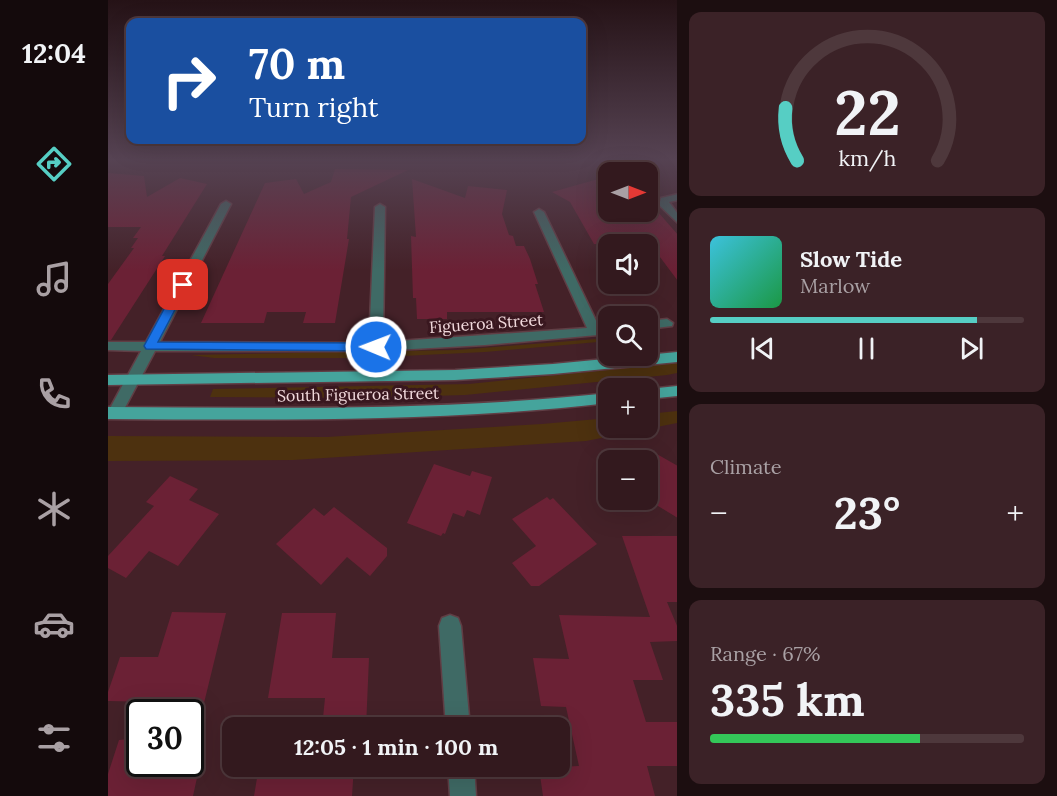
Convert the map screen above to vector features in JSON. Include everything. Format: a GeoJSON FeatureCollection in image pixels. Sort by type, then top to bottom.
{"type":"FeatureCollection","features":[{"type":"Feature","properties":{"kind":"main road","name":"South Figueroa Street"},"geometry":{"type":"LineString","coordinates":[[108,380],[455,375],[677,357]]}},
{"type":"Feature","properties":{"kind":"main road"},"geometry":{"type":"LineString","coordinates":[[658,393],[677,391]]}},
{"type":"Feature","properties":{"kind":"main road","name":"South Figueroa Street"},"geometry":{"type":"LineString","coordinates":[[111,412],[333,414],[492,408],[598,399]]}},
{"type":"Feature","properties":{"kind":"street"},"geometry":{"type":"LineString","coordinates":[[677,197],[664,200],[664,205],[677,219]]}},
{"type":"Feature","properties":{"kind":"street"},"geometry":{"type":"LineString","coordinates":[[111,412],[132,380],[226,204]]}},
{"type":"Feature","properties":{"kind":"street"},"geometry":{"type":"LineString","coordinates":[[376,347],[381,207]]}},
{"type":"Feature","properties":{"kind":"street"},"geometry":{"type":"LineString","coordinates":[[539,212],[598,323]]}},
{"type":"Feature","properties":{"kind":"street"},"geometry":{"type":"LineString","coordinates":[[658,324],[667,323]]}},
{"type":"Feature","properties":{"kind":"street","name":"Figueroa Street"},"geometry":{"type":"LineString","coordinates":[[108,346],[376,347],[598,331]]}},
{"type":"Feature","properties":{"kind":"street"},"geometry":{"type":"LineString","coordinates":[[450,626],[457,717]]}},
{"type":"Feature","properties":{"kind":"street"},"geometry":{"type":"LineString","coordinates":[[462,777],[463,796]]}},
{"type":"Feature","properties":{"kind":"shaded area"},"geometry":{"type":"Polygon","coordinates":[[[598,339],[598,342],[485,352],[361,358],[214,358],[191,355],[457,350],[598,339]]]}},
{"type":"Feature","properties":{"kind":"shaded area"},"geometry":{"type":"Polygon","coordinates":[[[677,363],[677,373],[637,378],[598,378],[598,382],[465,395],[360,398],[210,397],[213,389],[469,384],[677,363]]]}},
{"type":"Feature","properties":{"kind":"shaded area"},"geometry":{"type":"Polygon","coordinates":[[[677,411],[677,423],[658,427],[658,413],[677,411]]]}},
{"type":"Feature","properties":{"kind":"shaded area"},"geometry":{"type":"Polygon","coordinates":[[[598,419],[598,438],[601,438],[586,441],[293,460],[108,461],[108,436],[327,437],[598,419]]]}},
{"type":"Feature","properties":{"kind":"building"},"geometry":{"type":"Polygon","coordinates":[[[108,195],[147,195],[147,197],[200,195],[162,256],[165,256],[111,340],[108,340],[108,284],[134,248],[131,248],[138,238],[133,238],[141,227],[108,227],[108,195]]]}},
{"type":"Feature","properties":{"kind":"building"},"geometry":{"type":"Polygon","coordinates":[[[259,195],[355,195],[351,197],[347,239],[349,239],[335,323],[303,323],[306,312],[267,312],[264,323],[201,323],[259,195]]]}},
{"type":"Feature","properties":{"kind":"building"},"geometry":{"type":"Polygon","coordinates":[[[413,195],[457,195],[465,198],[466,195],[506,195],[502,214],[509,235],[513,236],[516,246],[524,246],[530,259],[544,312],[447,312],[447,319],[417,319],[416,298],[413,298],[411,236],[416,237],[413,195]]]}},
{"type":"Feature","properties":{"kind":"building"},"geometry":{"type":"Polygon","coordinates":[[[558,195],[598,195],[598,222],[658,222],[658,212],[677,234],[677,280],[658,254],[658,234],[598,234],[598,244],[594,244],[570,202],[558,195]]]}},
{"type":"Feature","properties":{"kind":"building"},"geometry":{"type":"Polygon","coordinates":[[[658,455],[677,465],[677,517],[658,506],[658,455]]]}},
{"type":"Feature","properties":{"kind":"building"},"geometry":{"type":"Polygon","coordinates":[[[434,464],[470,476],[472,471],[492,477],[480,515],[467,510],[464,517],[453,513],[445,534],[441,536],[407,523],[434,464]]]}},
{"type":"Feature","properties":{"kind":"building"},"geometry":{"type":"Polygon","coordinates":[[[170,476],[198,489],[189,500],[219,514],[178,566],[149,551],[126,578],[108,568],[108,556],[154,506],[146,502],[170,476]]]}},
{"type":"Feature","properties":{"kind":"building"},"geometry":{"type":"Polygon","coordinates":[[[547,497],[550,500],[553,498],[597,544],[539,586],[531,586],[512,563],[536,546],[512,519],[547,497]]]}},
{"type":"Feature","properties":{"kind":"building"},"geometry":{"type":"Polygon","coordinates":[[[334,507],[387,548],[387,556],[370,576],[347,557],[321,585],[276,544],[314,508],[324,516],[334,507]]]}},
{"type":"Feature","properties":{"kind":"building"},"geometry":{"type":"Polygon","coordinates":[[[622,536],[677,536],[677,602],[667,602],[677,626],[677,641],[650,642],[663,680],[633,680],[646,722],[677,722],[677,766],[647,766],[655,796],[543,796],[540,777],[570,777],[570,766],[579,766],[566,707],[541,706],[533,658],[569,659],[559,615],[650,617],[622,536]]]}},
{"type":"Feature","properties":{"kind":"building"},"geometry":{"type":"Polygon","coordinates":[[[172,612],[226,613],[204,703],[204,699],[108,701],[108,692],[120,657],[158,657],[172,612]]]}},
{"type":"Feature","properties":{"kind":"building"},"geometry":{"type":"Polygon","coordinates":[[[282,613],[336,613],[332,658],[369,658],[366,717],[323,717],[325,698],[268,698],[282,613]]]}},
{"type":"Feature","properties":{"kind":"building"},"geometry":{"type":"Polygon","coordinates":[[[126,739],[126,777],[197,777],[193,796],[108,796],[108,774],[119,740],[126,739]]]}},
{"type":"Feature","properties":{"kind":"building"},"geometry":{"type":"Polygon","coordinates":[[[257,777],[353,777],[352,796],[254,796],[257,777]]]}},
{"type":"Feature","properties":{"kind":"route"},"geometry":{"type":"LineString","coordinates":[[183,285],[150,346],[376,347]]}}]}
